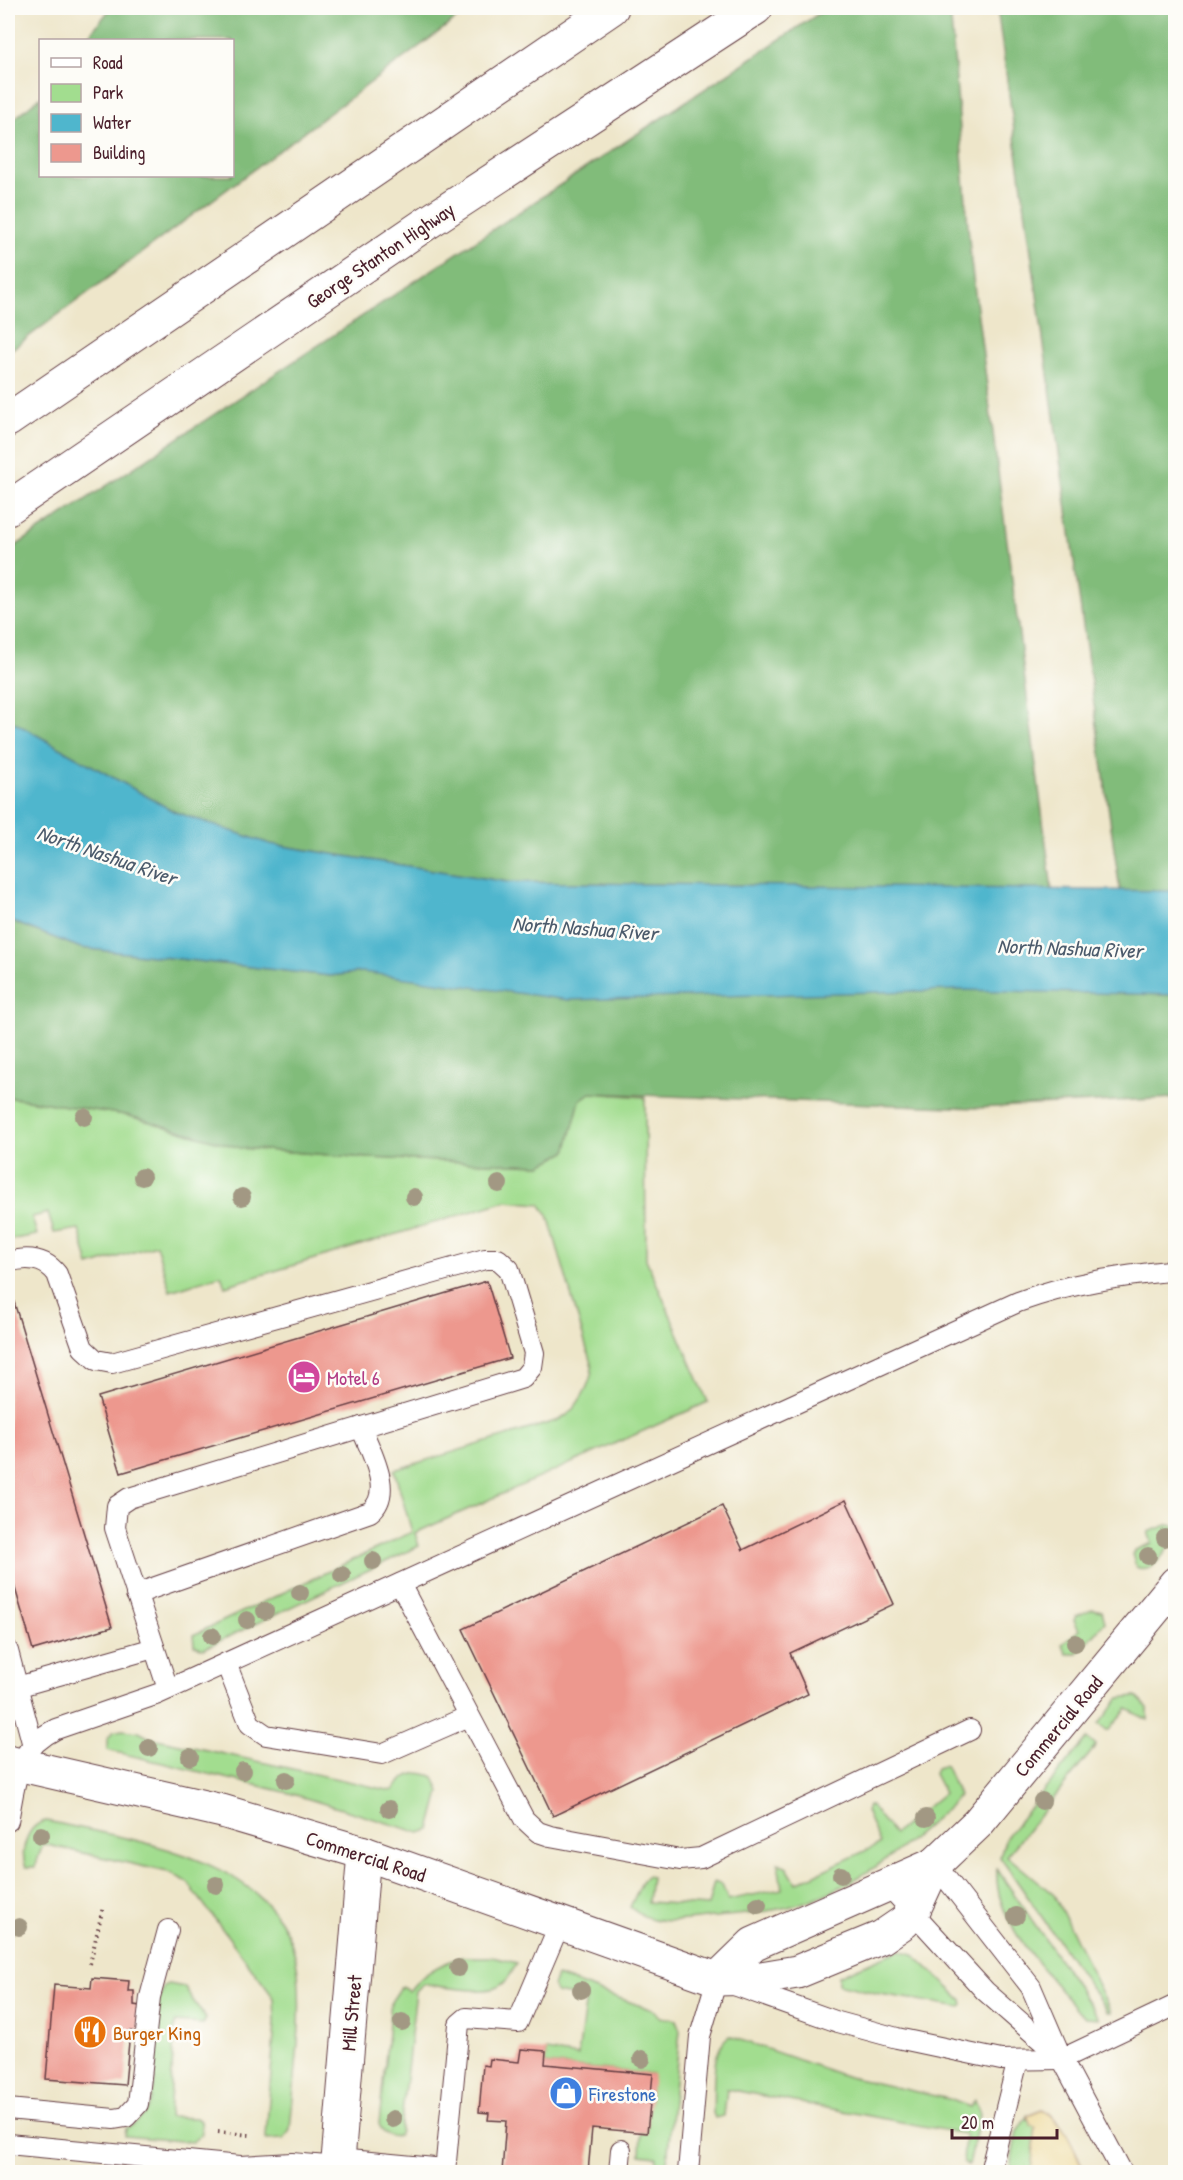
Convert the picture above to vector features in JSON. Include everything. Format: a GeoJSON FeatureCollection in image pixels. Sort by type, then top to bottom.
{"type":"FeatureCollection","features":[{"type":"Feature","properties":{"kind":"main road"},"geometry":{"type":"LineString","coordinates":[[8,420],[612,8]]}},
{"type":"Feature","properties":{"kind":"main road","name":"George Stanton Highway"},"geometry":{"type":"LineString","coordinates":[[8,508],[427,223],[756,8]]}},
{"type":"Feature","properties":{"kind":"main road","name":"Commercial Road"},"geometry":{"type":"LineString","coordinates":[[717,1979],[753,1944],[935,1864],[978,1823],[1176,1583]]}},
{"type":"Feature","properties":{"kind":"main road","name":"Commercial Road"},"geometry":{"type":"LineString","coordinates":[[20,1757],[222,1811],[364,1853],[717,1979],[761,1978],[797,1972],[882,1937],[904,1922],[913,1912],[935,1864]]}},
{"type":"Feature","properties":{"kind":"main road","name":"Mill Street"},"geometry":{"type":"LineString","coordinates":[[338,2166],[364,1853]]}},
{"type":"Feature","properties":{"kind":"lane"},"geometry":{"type":"LineString","coordinates":[[8,1262],[21,1258],[38,1260],[51,1266],[57,1274],[83,1348],[96,1360],[112,1363],[485,1259],[498,1259],[509,1269],[534,1353],[529,1372],[514,1381],[122,1502],[115,1510],[113,1522],[168,1689]]}},
{"type":"Feature","properties":{"kind":"lane"},"geometry":{"type":"LineString","coordinates":[[20,1757],[43,1736],[56,1730],[168,1689],[1018,1302],[1051,1289],[1091,1281],[1176,1270]]}},
{"type":"Feature","properties":{"kind":"lane"},"geometry":{"type":"LineString","coordinates":[[136,1594],[370,1512],[380,1503],[382,1488],[362,1427]]}},
{"type":"Feature","properties":{"kind":"lane"},"geometry":{"type":"LineString","coordinates":[[400,1584],[524,1819],[538,1832],[550,1836],[680,1860],[701,1858],[970,1730]]}},
{"type":"Feature","properties":{"kind":"lane"},"geometry":{"type":"LineString","coordinates":[[12,1683],[154,1647]]}},
{"type":"Feature","properties":{"kind":"lane"},"geometry":{"type":"LineString","coordinates":[[8,1652],[20,1757],[8,1821]]}},
{"type":"Feature","properties":{"kind":"lane"},"geometry":{"type":"LineString","coordinates":[[226,1663],[250,1724],[266,1734],[382,1754],[469,1716]]}},
{"type":"Feature","properties":{"kind":"lane"},"geometry":{"type":"LineString","coordinates":[[935,1864],[1031,1987],[1062,2059],[1122,2172]]}},
{"type":"Feature","properties":{"kind":"lane"},"geometry":{"type":"LineString","coordinates":[[887,1884],[999,2004],[1062,2059]]}},
{"type":"Feature","properties":{"kind":"lane"},"geometry":{"type":"LineString","coordinates":[[8,2144],[240,2166],[292,2163],[445,2171],[459,2024],[466,2018],[518,2022],[560,1923]]}},
{"type":"Feature","properties":{"kind":"lane"},"geometry":{"type":"LineString","coordinates":[[8,2109],[114,2119],[126,2117],[136,2110],[142,2086],[150,1997],[168,1930]]}},
{"type":"Feature","properties":{"kind":"lane"},"geometry":{"type":"LineString","coordinates":[[688,2172],[700,2036],[717,1979],[838,2022],[897,2038],[978,2057],[1018,2060],[1062,2059],[1176,2005]]}},
{"type":"Feature","properties":{"kind":"lane"},"geometry":{"type":"LineString","coordinates":[[990,2172],[1018,2060]]}},
{"type":"Feature","properties":{"kind":"lane"},"geometry":{"type":"LineString","coordinates":[[619,2172],[621,2150]]}},
{"type":"Feature","properties":{"kind":"path"},"geometry":{"type":"LineString","coordinates":[[90,1964],[103,1907]]}},
{"type":"Feature","properties":{"kind":"path"},"geometry":{"type":"LineString","coordinates":[[218,2132],[254,2136]]}},
{"type":"Feature","properties":{"kind":"green space"},"geometry":{"type":"Polygon","coordinates":[[[111,8],[471,8],[8,352],[8,124],[39,98],[39,177],[234,177],[234,39],[86,39],[111,8]]]}},
{"type":"Feature","properties":{"kind":"green space"},"geometry":{"type":"Polygon","coordinates":[[[827,8],[950,8],[971,262],[1052,890],[508,882],[270,844],[175,812],[8,719],[8,551],[827,8]]]}},
{"type":"Feature","properties":{"kind":"green space"},"geometry":{"type":"Polygon","coordinates":[[[997,8],[1175,8],[1175,891],[1120,891],[997,8]]]}},
{"type":"Feature","properties":{"kind":"green space"},"geometry":{"type":"Polygon","coordinates":[[[8,920],[81,948],[330,976],[362,972],[1175,995],[1175,1098],[976,1108],[590,1093],[580,1100],[566,1152],[541,1165],[368,1158],[240,1148],[126,1115],[8,1097],[8,920]]]}},
{"type":"Feature","properties":{"kind":"green space"},"geometry":{"type":"Polygon","coordinates":[[[590,1093],[645,1097],[646,1259],[708,1402],[415,1533],[419,1546],[203,1649],[194,1645],[193,1635],[412,1532],[394,1470],[559,1420],[576,1405],[586,1390],[592,1367],[548,1215],[540,1204],[506,1201],[225,1286],[221,1275],[170,1291],[156,1245],[89,1266],[79,1229],[54,1233],[48,1213],[32,1217],[37,1235],[8,1240],[8,1097],[126,1115],[240,1148],[368,1158],[541,1165],[566,1152],[580,1100],[590,1093]]]}},
{"type":"Feature","properties":{"kind":"green space"},"geometry":{"type":"Polygon","coordinates":[[[1167,1525],[1175,1526],[1175,1539],[1167,1550],[1154,1565],[1142,1569],[1136,1567],[1132,1554],[1135,1550],[1152,1543],[1148,1532],[1167,1525]]]}},
{"type":"Feature","properties":{"kind":"green space"},"geometry":{"type":"Polygon","coordinates":[[[1092,1609],[1102,1611],[1105,1622],[1077,1654],[1067,1654],[1062,1644],[1079,1630],[1074,1620],[1076,1616],[1092,1609]]]}},
{"type":"Feature","properties":{"kind":"green space"},"geometry":{"type":"Polygon","coordinates":[[[1136,1696],[1148,1708],[1148,1720],[1127,1709],[1108,1731],[1099,1724],[1119,1698],[1136,1696]]]}},
{"type":"Feature","properties":{"kind":"green space"},"geometry":{"type":"Polygon","coordinates":[[[122,1730],[392,1791],[410,1775],[427,1774],[434,1777],[440,1792],[430,1830],[420,1833],[289,1793],[107,1750],[107,1739],[113,1732],[122,1730]]]}},
{"type":"Feature","properties":{"kind":"green space"},"geometry":{"type":"Polygon","coordinates":[[[1087,1738],[1096,1746],[1007,1856],[1054,1895],[1111,2012],[1108,2012],[1000,1857],[1006,1837],[1087,1738]]]}},
{"type":"Feature","properties":{"kind":"green space"},"geometry":{"type":"Polygon","coordinates":[[[945,1765],[959,1796],[923,1830],[884,1861],[820,1897],[774,1910],[676,1921],[656,1920],[630,1907],[647,1876],[651,1877],[648,1902],[708,1906],[714,1882],[722,1885],[728,1900],[782,1889],[778,1863],[786,1866],[796,1883],[880,1844],[866,1811],[868,1806],[871,1806],[894,1834],[944,1793],[934,1774],[936,1768],[945,1765]]]}},
{"type":"Feature","properties":{"kind":"green space"},"geometry":{"type":"Polygon","coordinates":[[[47,1821],[122,1837],[201,1861],[237,1879],[266,1903],[287,1934],[298,1972],[297,2051],[290,2130],[284,2139],[266,2140],[275,2022],[274,1998],[188,1883],[172,1873],[43,1844],[35,1867],[26,1867],[24,1853],[27,1838],[35,1827],[47,1821]]]}},
{"type":"Feature","properties":{"kind":"green space"},"geometry":{"type":"Polygon","coordinates":[[[997,1869],[1099,2018],[1086,2017],[1075,2008],[1023,1943],[1003,1907],[998,1889],[997,1869]]]}},
{"type":"Feature","properties":{"kind":"green space"},"geometry":{"type":"Polygon","coordinates":[[[899,1950],[913,1954],[962,2000],[963,2005],[961,2007],[880,1994],[838,1984],[838,1976],[899,1950]]]}},
{"type":"Feature","properties":{"kind":"green space"},"geometry":{"type":"Polygon","coordinates":[[[462,1957],[492,1957],[517,1963],[506,1981],[488,1990],[423,1984],[416,1991],[400,2131],[398,2136],[389,2136],[384,2133],[379,2124],[391,2002],[401,1987],[409,1991],[433,1970],[462,1957]]]}},
{"type":"Feature","properties":{"kind":"green space"},"geometry":{"type":"Polygon","coordinates":[[[557,1976],[655,2011],[660,2017],[676,2020],[680,2030],[666,2172],[655,2172],[656,2157],[640,2155],[641,2133],[647,2133],[652,2074],[545,2064],[546,2051],[578,2056],[586,1998],[556,1993],[553,1986],[557,1976]]]}},
{"type":"Feature","properties":{"kind":"green space"},"geometry":{"type":"Polygon","coordinates":[[[169,1984],[184,1987],[206,2019],[203,2024],[175,2022],[169,2117],[196,2118],[201,2121],[202,2134],[192,2142],[125,2136],[126,2128],[139,2120],[148,2108],[153,2093],[157,2008],[164,1986],[169,1984]]]}},
{"type":"Feature","properties":{"kind":"green space"},"geometry":{"type":"Polygon","coordinates":[[[729,2036],[848,2077],[949,2099],[970,2107],[975,2100],[980,2114],[970,2161],[967,2165],[963,2162],[965,2134],[727,2089],[724,2116],[715,2118],[713,2113],[716,2061],[718,2051],[729,2036]]]}},
{"type":"Feature","properties":{"kind":"green space"},"geometry":{"type":"Polygon","coordinates":[[[1027,2116],[1027,2119],[1036,2127],[1031,2172],[1009,2172],[1017,2132],[1027,2116]]]}},
{"type":"Feature","properties":{"kind":"sand"},"geometry":{"type":"Polygon","coordinates":[[[1042,2110],[1057,2121],[1063,2129],[1085,2172],[1031,2172],[1036,2127],[1031,2125],[1027,2116],[1042,2110]]]}},
{"type":"Feature","properties":{"kind":"water","name":"North Nashua River"},"geometry":{"type":"Polygon","coordinates":[[[8,719],[175,812],[270,844],[508,882],[1175,891],[1175,995],[959,990],[568,1000],[362,972],[330,976],[81,948],[8,920],[8,719]]]}},
{"type":"Feature","properties":{"kind":"building","name":"Motel 6"},"geometry":{"type":"Polygon","coordinates":[[[487,1281],[510,1358],[121,1473],[98,1397],[487,1281]]]}},
{"type":"Feature","properties":{"kind":"building"},"geometry":{"type":"Polygon","coordinates":[[[8,1282],[112,1627],[33,1650],[8,1564],[8,1282]]]}},
{"type":"Feature","properties":{"kind":"building"},"geometry":{"type":"Polygon","coordinates":[[[846,1500],[894,1604],[790,1653],[808,1694],[553,1816],[463,1629],[722,1506],[743,1550],[846,1500]]]}},
{"type":"Feature","properties":{"kind":"building","name":"Burger King"},"geometry":{"type":"Polygon","coordinates":[[[92,1978],[129,1981],[128,1991],[134,1991],[134,2005],[140,2006],[138,2032],[130,2031],[125,2085],[46,2079],[54,1985],[91,1988],[92,1978]]]}},
{"type":"Feature","properties":{"kind":"building","name":"Firestone"},"geometry":{"type":"Polygon","coordinates":[[[521,2049],[546,2051],[545,2064],[653,2074],[647,2133],[592,2128],[588,2172],[502,2172],[506,2121],[488,2120],[489,2113],[479,2112],[483,2065],[489,2066],[490,2059],[519,2062],[521,2049]]]}},
{"type":"Feature","properties":{"kind":"place","name":"Motel 6"},"geometry":{"type":"Point","coordinates":[304,1377]}},
{"type":"Feature","properties":{"kind":"place","name":"Burger King"},"geometry":{"type":"Point","coordinates":[90,2032]}},
{"type":"Feature","properties":{"kind":"place","name":"Firestone"},"geometry":{"type":"Point","coordinates":[566,2093]}}]}
